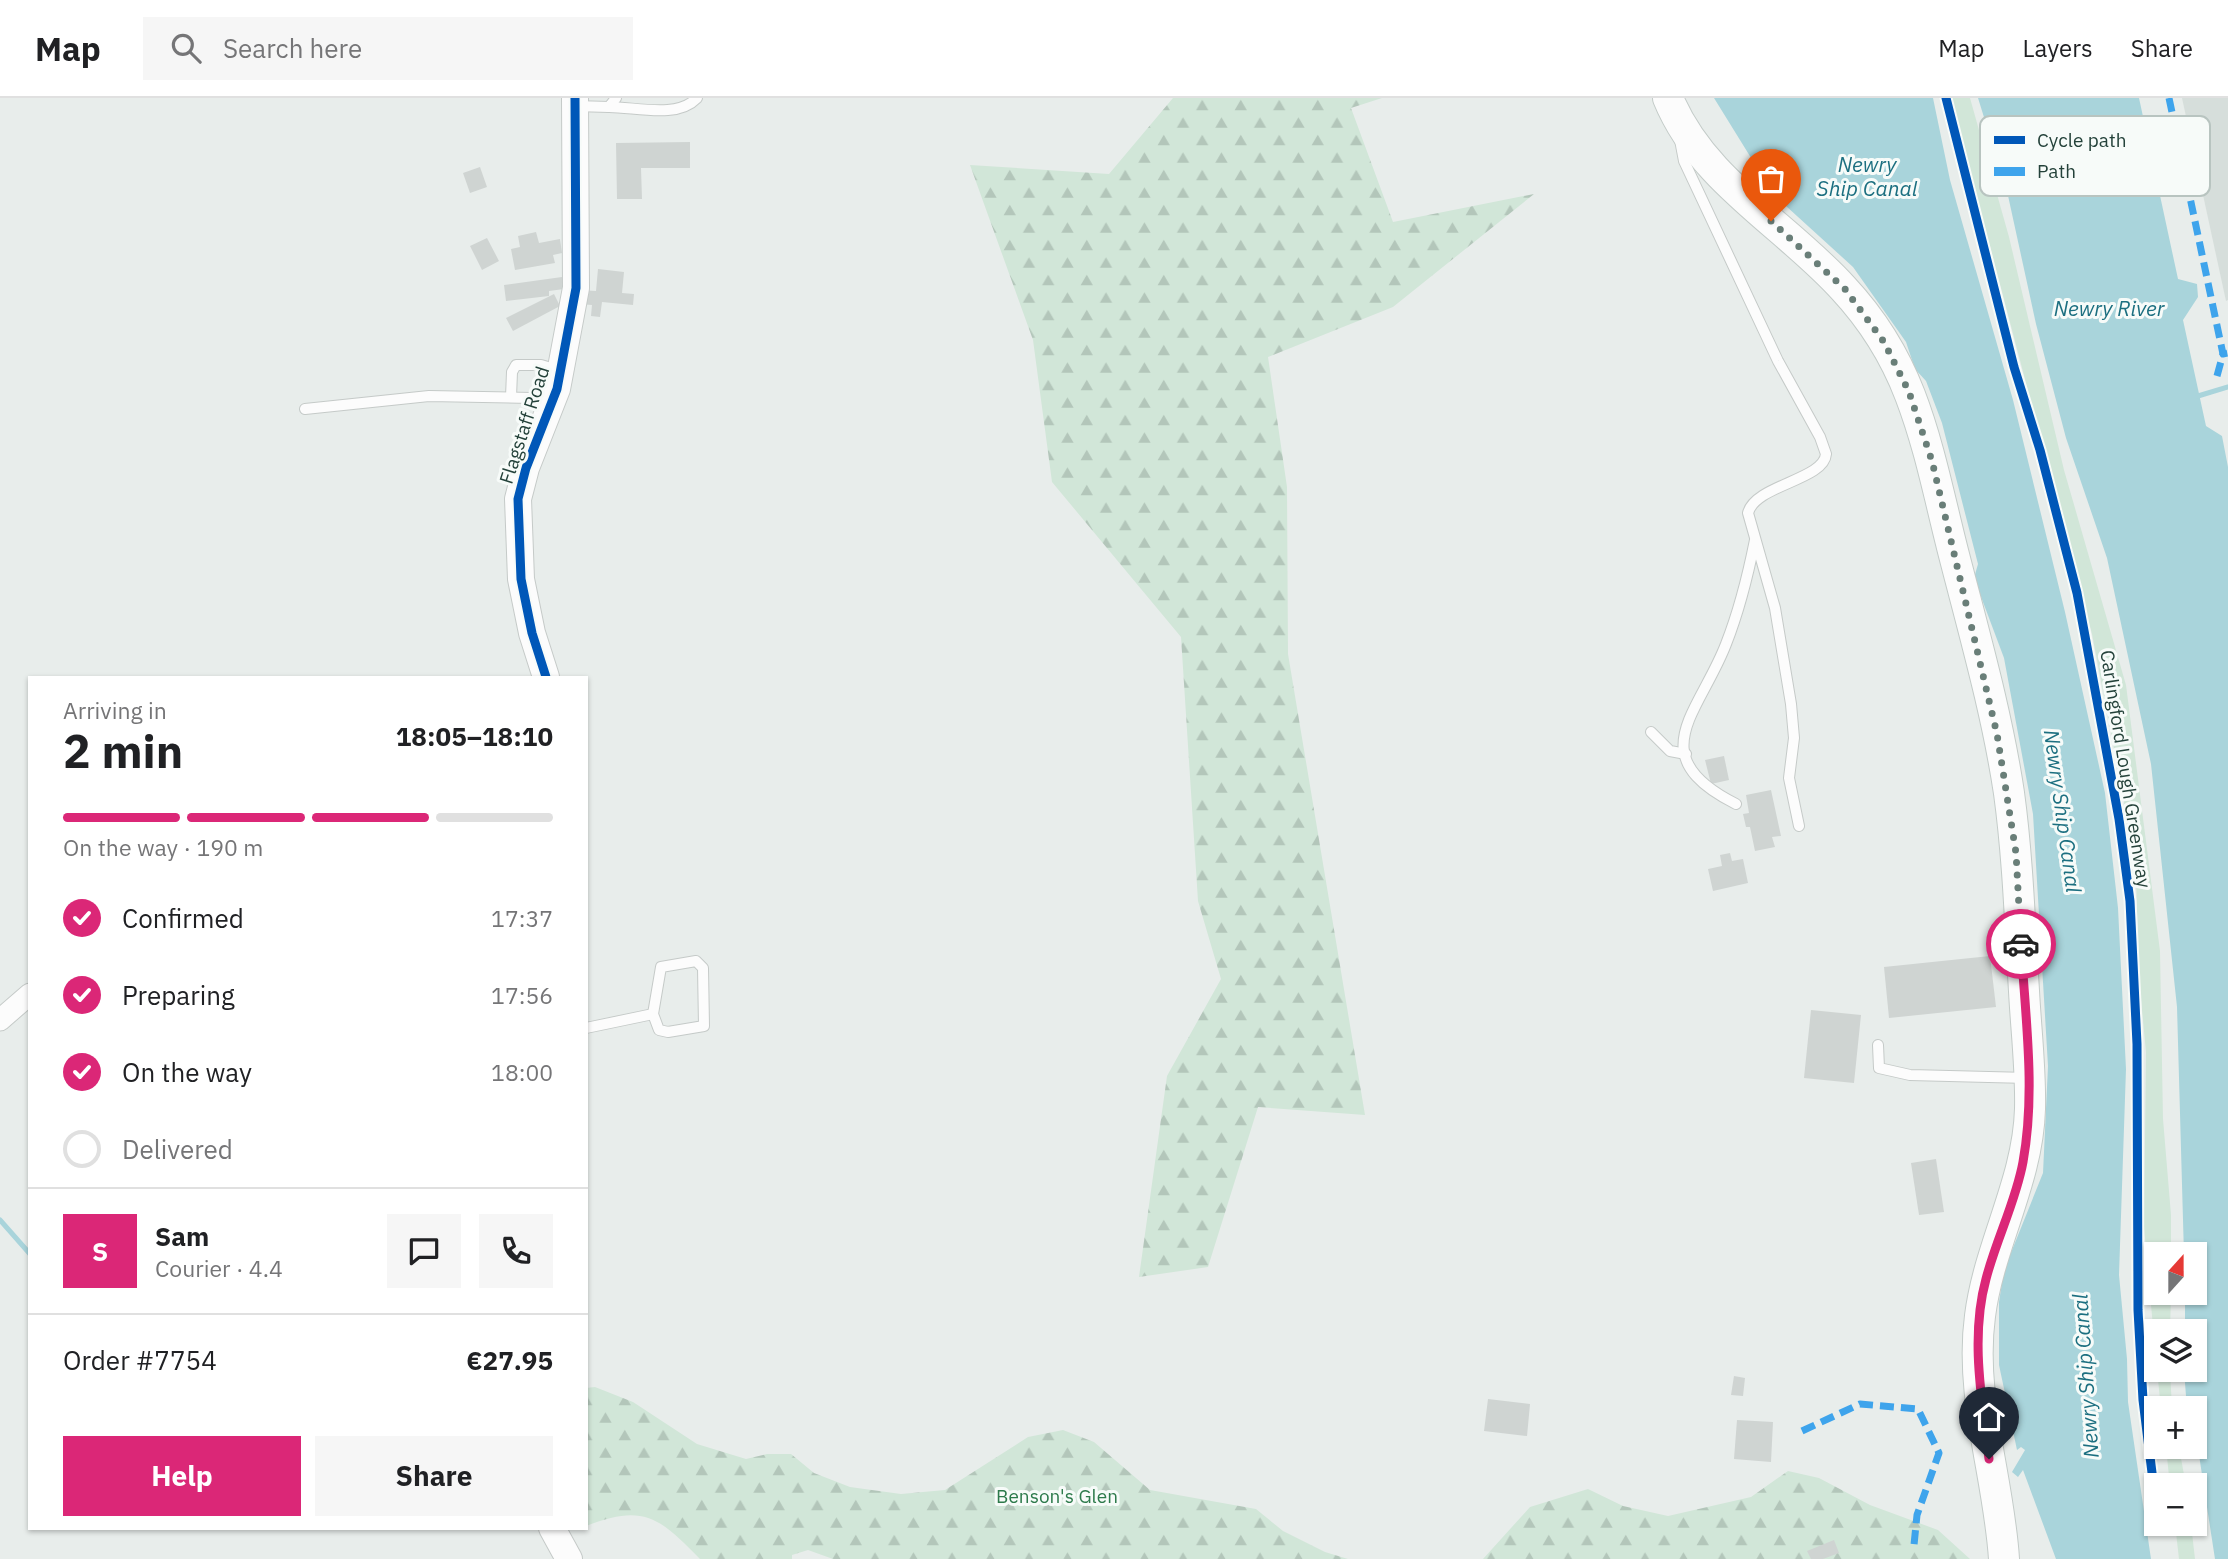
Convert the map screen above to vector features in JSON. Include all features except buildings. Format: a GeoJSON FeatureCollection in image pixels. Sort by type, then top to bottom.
{"type":"FeatureCollection","features":[{"type":"Feature","properties":{"kind":"main road"},"geometry":{"type":"LineString","coordinates":[[1668,98],[1682,129],[1722,178],[1845,289],[1884,342],[1909,392],[1932,461],[2008,792],[2016,853],[2030,1110],[2023,1164],[1985,1281],[1979,1321],[1978,1376],[2004,1559]]}},
{"type":"Feature","properties":{"kind":"street","name":"Flagstaff Road"},"geometry":{"type":"LineString","coordinates":[[546,676],[532,633],[521,579],[517,529],[518,499],[526,468],[551,405],[561,371],[576,288],[575,102]]}},
{"type":"Feature","properties":{"kind":"street"},"geometry":{"type":"LineString","coordinates":[[0,1020],[28,996]]}},
{"type":"Feature","properties":{"kind":"street"},"geometry":{"type":"LineString","coordinates":[[553,1530],[569,1559]]}},
{"type":"Feature","properties":{"kind":"lane"},"geometry":{"type":"LineString","coordinates":[[575,102],[674,110],[690,105],[697,98]]}},
{"type":"Feature","properties":{"kind":"lane"},"geometry":{"type":"LineString","coordinates":[[1682,129],[1679,142],[1684,161],[1778,361],[1820,437],[1826,454],[1820,466],[1754,501],[1748,513],[1775,608],[1791,704],[1794,738],[1788,778],[1799,826]]}},
{"type":"Feature","properties":{"kind":"lane"},"geometry":{"type":"LineString","coordinates":[[511,397],[512,372],[516,365],[541,365],[561,371]]}},
{"type":"Feature","properties":{"kind":"lane"},"geometry":{"type":"LineString","coordinates":[[305,409],[429,396],[531,398],[551,405]]}},
{"type":"Feature","properties":{"kind":"lane"},"geometry":{"type":"LineString","coordinates":[[1736,804],[1709,791],[1693,776],[1686,754],[1686,732],[1693,708],[1726,644],[1755,537]]}},
{"type":"Feature","properties":{"kind":"lane"},"geometry":{"type":"LineString","coordinates":[[1651,732],[1670,751],[1686,754]]}},
{"type":"Feature","properties":{"kind":"lane"},"geometry":{"type":"LineString","coordinates":[[700,963],[704,1026],[663,1032],[659,1030],[653,1014],[660,967],[700,963]]}},
{"type":"Feature","properties":{"kind":"lane"},"geometry":{"type":"LineString","coordinates":[[588,1028],[653,1014]]}},
{"type":"Feature","properties":{"kind":"lane"},"geometry":{"type":"LineString","coordinates":[[1878,1045],[1880,1068],[1910,1075],[2028,1078]]}},
{"type":"Feature","properties":{"kind":"shaded area"},"geometry":{"type":"Polygon","coordinates":[[[2182,98],[2228,98],[2226,301],[2203,196],[2210,196],[2210,116],[2186,116],[2182,98]]]}},
{"type":"Feature","properties":{"kind":"green space"},"geometry":{"type":"Polygon","coordinates":[[[1173,98],[1382,98],[1351,108],[1393,222],[1534,194],[1393,307],[1268,357],[1287,487],[1288,654],[1365,1115],[1258,1107],[1208,1267],[1139,1277],[1167,1076],[1221,979],[1198,901],[1181,637],[1052,482],[1033,340],[970,165],[1109,174],[1173,98]]]}},
{"type":"Feature","properties":{"kind":"green space"},"geometry":{"type":"Polygon","coordinates":[[[1951,98],[1970,98],[1980,134],[1980,196],[1997,196],[2064,470],[2126,685],[2160,951],[2163,1119],[2171,1242],[2145,1242],[2146,1052],[2139,979],[2136,877],[2092,634],[1951,98]]]}},
{"type":"Feature","properties":{"kind":"green space"},"geometry":{"type":"Polygon","coordinates":[[[2151,1306],[2171,1306],[2170,1319],[2152,1319],[2151,1306]]]}},
{"type":"Feature","properties":{"kind":"green space"},"geometry":{"type":"Polygon","coordinates":[[[2158,1382],[2171,1382],[2171,1396],[2160,1396],[2158,1382]]]}},
{"type":"Feature","properties":{"kind":"green space","name":"Benson's Glen"},"geometry":{"type":"Polygon","coordinates":[[[595,1387],[633,1402],[697,1444],[746,1459],[767,1454],[791,1454],[814,1473],[850,1487],[901,1494],[945,1490],[1028,1437],[1063,1430],[1094,1442],[1150,1490],[1256,1509],[1283,1531],[1325,1552],[1348,1559],[833,1559],[808,1550],[792,1555],[792,1559],[700,1559],[673,1533],[650,1518],[623,1516],[588,1525],[588,1388],[595,1387]]]}},
{"type":"Feature","properties":{"kind":"green space"},"geometry":{"type":"Polygon","coordinates":[[[2167,1459],[2181,1459],[2184,1473],[2169,1473],[2167,1459]]]}},
{"type":"Feature","properties":{"kind":"green space"},"geometry":{"type":"Polygon","coordinates":[[[1788,1471],[1819,1478],[1870,1505],[1938,1530],[1970,1559],[1483,1559],[1530,1507],[1588,1489],[1623,1506],[1668,1516],[1751,1497],[1788,1471]]]}},
{"type":"Feature","properties":{"kind":"green space"},"geometry":{"type":"Polygon","coordinates":[[[2176,1536],[2192,1536],[2195,1559],[2179,1559],[2176,1536]]]}},
{"type":"Feature","properties":{"kind":"water","name":"Newry Ship Canal"},"geometry":{"type":"Polygon","coordinates":[[[1714,98],[1933,98],[1950,180],[2013,400],[2065,612],[2105,793],[2118,908],[2126,1069],[2119,1275],[2128,1402],[2144,1511],[2144,1536],[2148,1536],[2151,1559],[2056,1559],[2023,1470],[2018,1477],[2012,1472],[2025,1450],[2021,1447],[2017,1450],[1999,1365],[1999,1302],[2004,1270],[2043,1173],[2048,1066],[2033,814],[2004,658],[1974,578],[1978,564],[1942,423],[1926,381],[1915,369],[1906,342],[1853,267],[1774,195],[1714,98]]]}},
{"type":"Feature","properties":{"kind":"water"},"geometry":{"type":"Polygon","coordinates":[[[1978,98],[2139,98],[2143,116],[1984,116],[1978,98]]]}},
{"type":"Feature","properties":{"kind":"water","name":"Newry River"},"geometry":{"type":"Polygon","coordinates":[[[2008,196],[2160,196],[2178,279],[2197,284],[2198,297],[2183,320],[2206,426],[2222,436],[2228,467],[2228,1559],[2215,1559],[2207,1507],[2207,1473],[2202,1473],[2200,1459],[2207,1459],[2207,1396],[2186,1396],[2185,1382],[2207,1382],[2207,1319],[2185,1319],[2185,1306],[2207,1306],[2207,1242],[2184,1242],[2177,1007],[2151,764],[2107,558],[2066,438],[2036,324],[2008,196]]]}},
{"type":"Feature","properties":{"kind":"waterway"},"geometry":{"type":"LineString","coordinates":[[2198,396],[2228,387]]}},
{"type":"Feature","properties":{"kind":"waterway"},"geometry":{"type":"LineString","coordinates":[[0,1220],[28,1252]]}},
{"type":"Feature","properties":{"kind":"marked path"},"geometry":{"type":"LineString","coordinates":[[2169,98],[2173,116]]}},
{"type":"Feature","properties":{"kind":"marked path"},"geometry":{"type":"LineString","coordinates":[[2190,196],[2223,354],[2228,353]]}},
{"type":"Feature","properties":{"kind":"marked path"},"geometry":{"type":"LineString","coordinates":[[2217,376],[2223,354]]}},
{"type":"Feature","properties":{"kind":"marked path"},"geometry":{"type":"LineString","coordinates":[[1802,1431],[1860,1404],[1918,1409],[1939,1453],[1917,1515],[1914,1545]]}},
{"type":"Feature","properties":{"kind":"cycle path"},"geometry":{"type":"LineString","coordinates":[[546,676],[532,633],[521,579],[518,499],[526,468],[557,389],[576,288],[575,98]]}},
{"type":"Feature","properties":{"kind":"cycle path","name":"Carlingford Lough Greenway"},"geometry":{"type":"LineString","coordinates":[[1946,98],[2014,367],[2040,450],[2077,593],[2119,819],[2130,901],[2137,1044],[2138,1310],[2143,1400],[2152,1473]]}},
{"type":"Feature","properties":{"kind":"way so far"},"geometry":{"type":"LineString","coordinates":[[1771,221],[1845,289],[1884,342],[1909,392],[1932,461],[1997,734],[2016,853],[2021,944]]}},
{"type":"Feature","properties":{"kind":"route"},"geometry":{"type":"LineString","coordinates":[[1989,1459],[1978,1376],[1979,1321],[1985,1281],[2023,1164],[2030,1110],[2021,944]]}}]}
